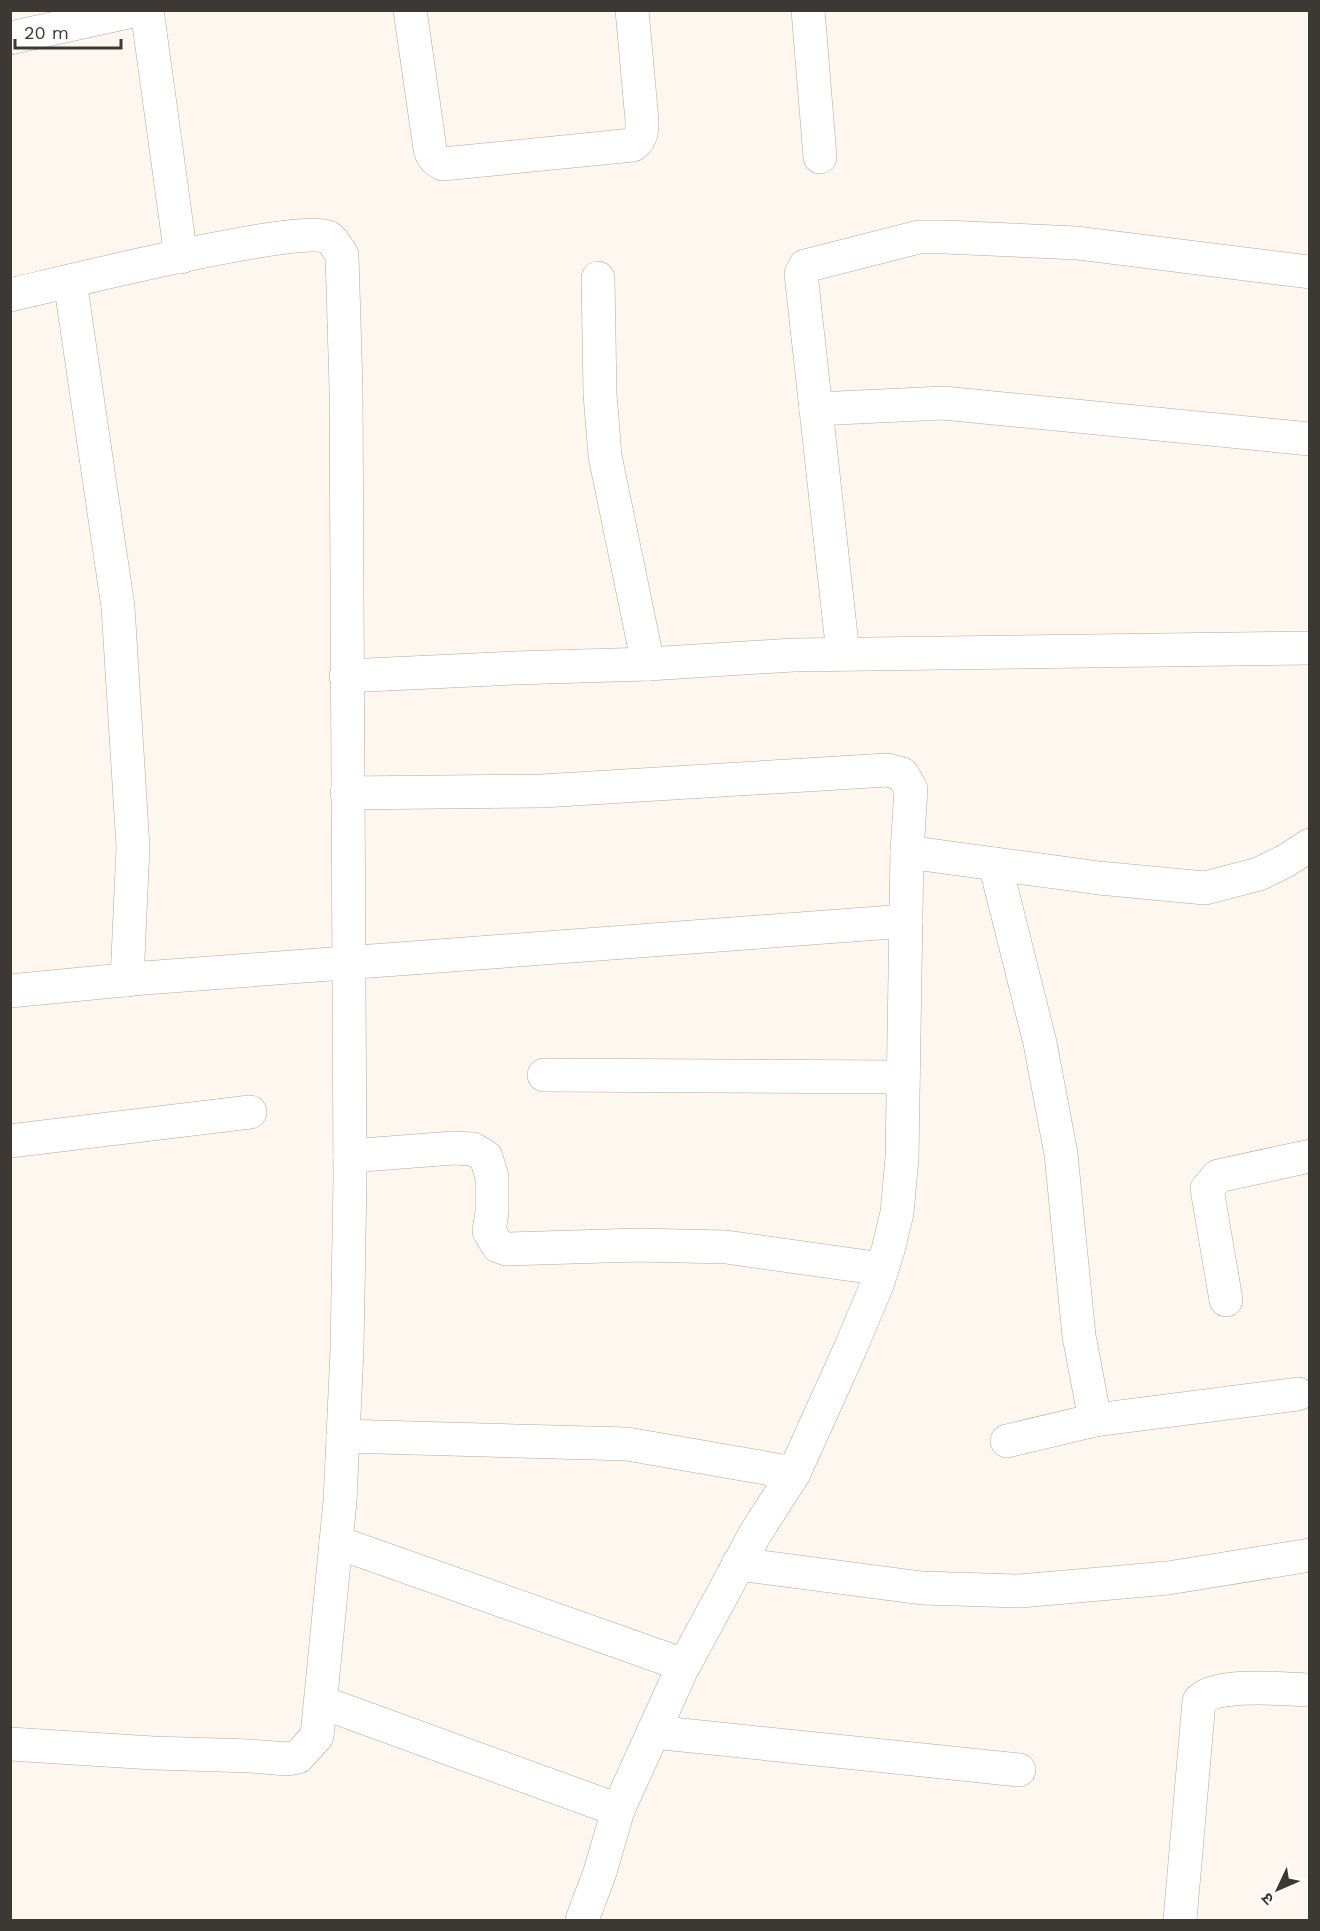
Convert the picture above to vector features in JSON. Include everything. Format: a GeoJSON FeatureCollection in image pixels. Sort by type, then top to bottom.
{"type":"FeatureCollection","features":[{"type":"Feature","properties":{"kind":"street"},"geometry":{"type":"LineString","coordinates":[[10,38],[138,10]]}},
{"type":"Feature","properties":{"kind":"street"},"geometry":{"type":"LineString","coordinates":[[147,10],[181,257]]}},
{"type":"Feature","properties":{"kind":"street"},"geometry":{"type":"LineString","coordinates":[[410,10],[430,149],[437,162],[443,164],[633,145],[638,141],[642,133],[642,121],[632,10]]}},
{"type":"Feature","properties":{"kind":"street"},"geometry":{"type":"LineString","coordinates":[[808,10],[820,157]]}},
{"type":"Feature","properties":{"kind":"street"},"geometry":{"type":"LineString","coordinates":[[10,295],[223,247],[308,235],[327,236],[342,255],[346,387],[350,1156],[347,1350],[343,1436],[336,1542],[317,1737],[308,1749],[298,1756],[287,1759],[10,1744]]}},
{"type":"Feature","properties":{"kind":"street"},"geometry":{"type":"LineString","coordinates":[[843,654],[801,274],[805,266],[919,237],[945,237],[1077,243],[1310,272]]}},
{"type":"Feature","properties":{"kind":"street"},"geometry":{"type":"LineString","coordinates":[[598,278],[600,394],[605,456],[648,664]]}},
{"type":"Feature","properties":{"kind":"street"},"geometry":{"type":"LineString","coordinates":[[70,281],[118,607],[133,847],[127,980]]}},
{"type":"Feature","properties":{"kind":"street"},"geometry":{"type":"LineString","coordinates":[[816,409],[943,403],[1310,439]]}},
{"type":"Feature","properties":{"kind":"street"},"geometry":{"type":"LineString","coordinates":[[346,676],[648,664],[793,655],[1310,648]]}},
{"type":"Feature","properties":{"kind":"street"},"geometry":{"type":"LineString","coordinates":[[347,793],[542,791],[887,770],[902,774],[910,789],[902,1158],[897,1214],[882,1269],[850,1349],[794,1473],[738,1564],[684,1665],[653,1732],[618,1810],[600,1872],[582,1920]]}},
{"type":"Feature","properties":{"kind":"street"},"geometry":{"type":"LineString","coordinates":[[907,852],[1099,878],[1205,888],[1259,874],[1310,845]]}},
{"type":"Feature","properties":{"kind":"street"},"geometry":{"type":"LineString","coordinates":[[995,864],[1041,1043],[1061,1154],[1079,1336],[1095,1420]]}},
{"type":"Feature","properties":{"kind":"street"},"geometry":{"type":"LineString","coordinates":[[10,991],[348,962],[906,921]]}},
{"type":"Feature","properties":{"kind":"street"},"geometry":{"type":"LineString","coordinates":[[544,1076],[903,1077]]}},
{"type":"Feature","properties":{"kind":"street"},"geometry":{"type":"LineString","coordinates":[[10,1141],[250,1112]]}},
{"type":"Feature","properties":{"kind":"street"},"geometry":{"type":"LineString","coordinates":[[350,1156],[453,1148],[473,1149],[486,1157],[492,1177],[492,1212],[489,1231],[498,1246],[507,1249],[638,1245],[726,1247],[882,1269]]}},
{"type":"Feature","properties":{"kind":"street"},"geometry":{"type":"LineString","coordinates":[[1226,1300],[1207,1189],[1218,1176],[1310,1156]]}},
{"type":"Feature","properties":{"kind":"street"},"geometry":{"type":"LineString","coordinates":[[1007,1441],[1095,1420],[1298,1394]]}},
{"type":"Feature","properties":{"kind":"street"},"geometry":{"type":"LineString","coordinates":[[343,1436],[627,1444],[794,1473]]}},
{"type":"Feature","properties":{"kind":"street"},"geometry":{"type":"LineString","coordinates":[[336,1542],[684,1665]]}},
{"type":"Feature","properties":{"kind":"street"},"geometry":{"type":"LineString","coordinates":[[738,1564],[922,1588],[1020,1591],[1168,1578],[1310,1555]]}},
{"type":"Feature","properties":{"kind":"street"},"geometry":{"type":"LineString","coordinates":[[1180,1920],[1199,1701],[1202,1696],[1219,1690],[1310,1690]]}},
{"type":"Feature","properties":{"kind":"street"},"geometry":{"type":"LineString","coordinates":[[321,1702],[618,1810]]}},
{"type":"Feature","properties":{"kind":"street"},"geometry":{"type":"LineString","coordinates":[[653,1732],[1019,1770]]}}]}
